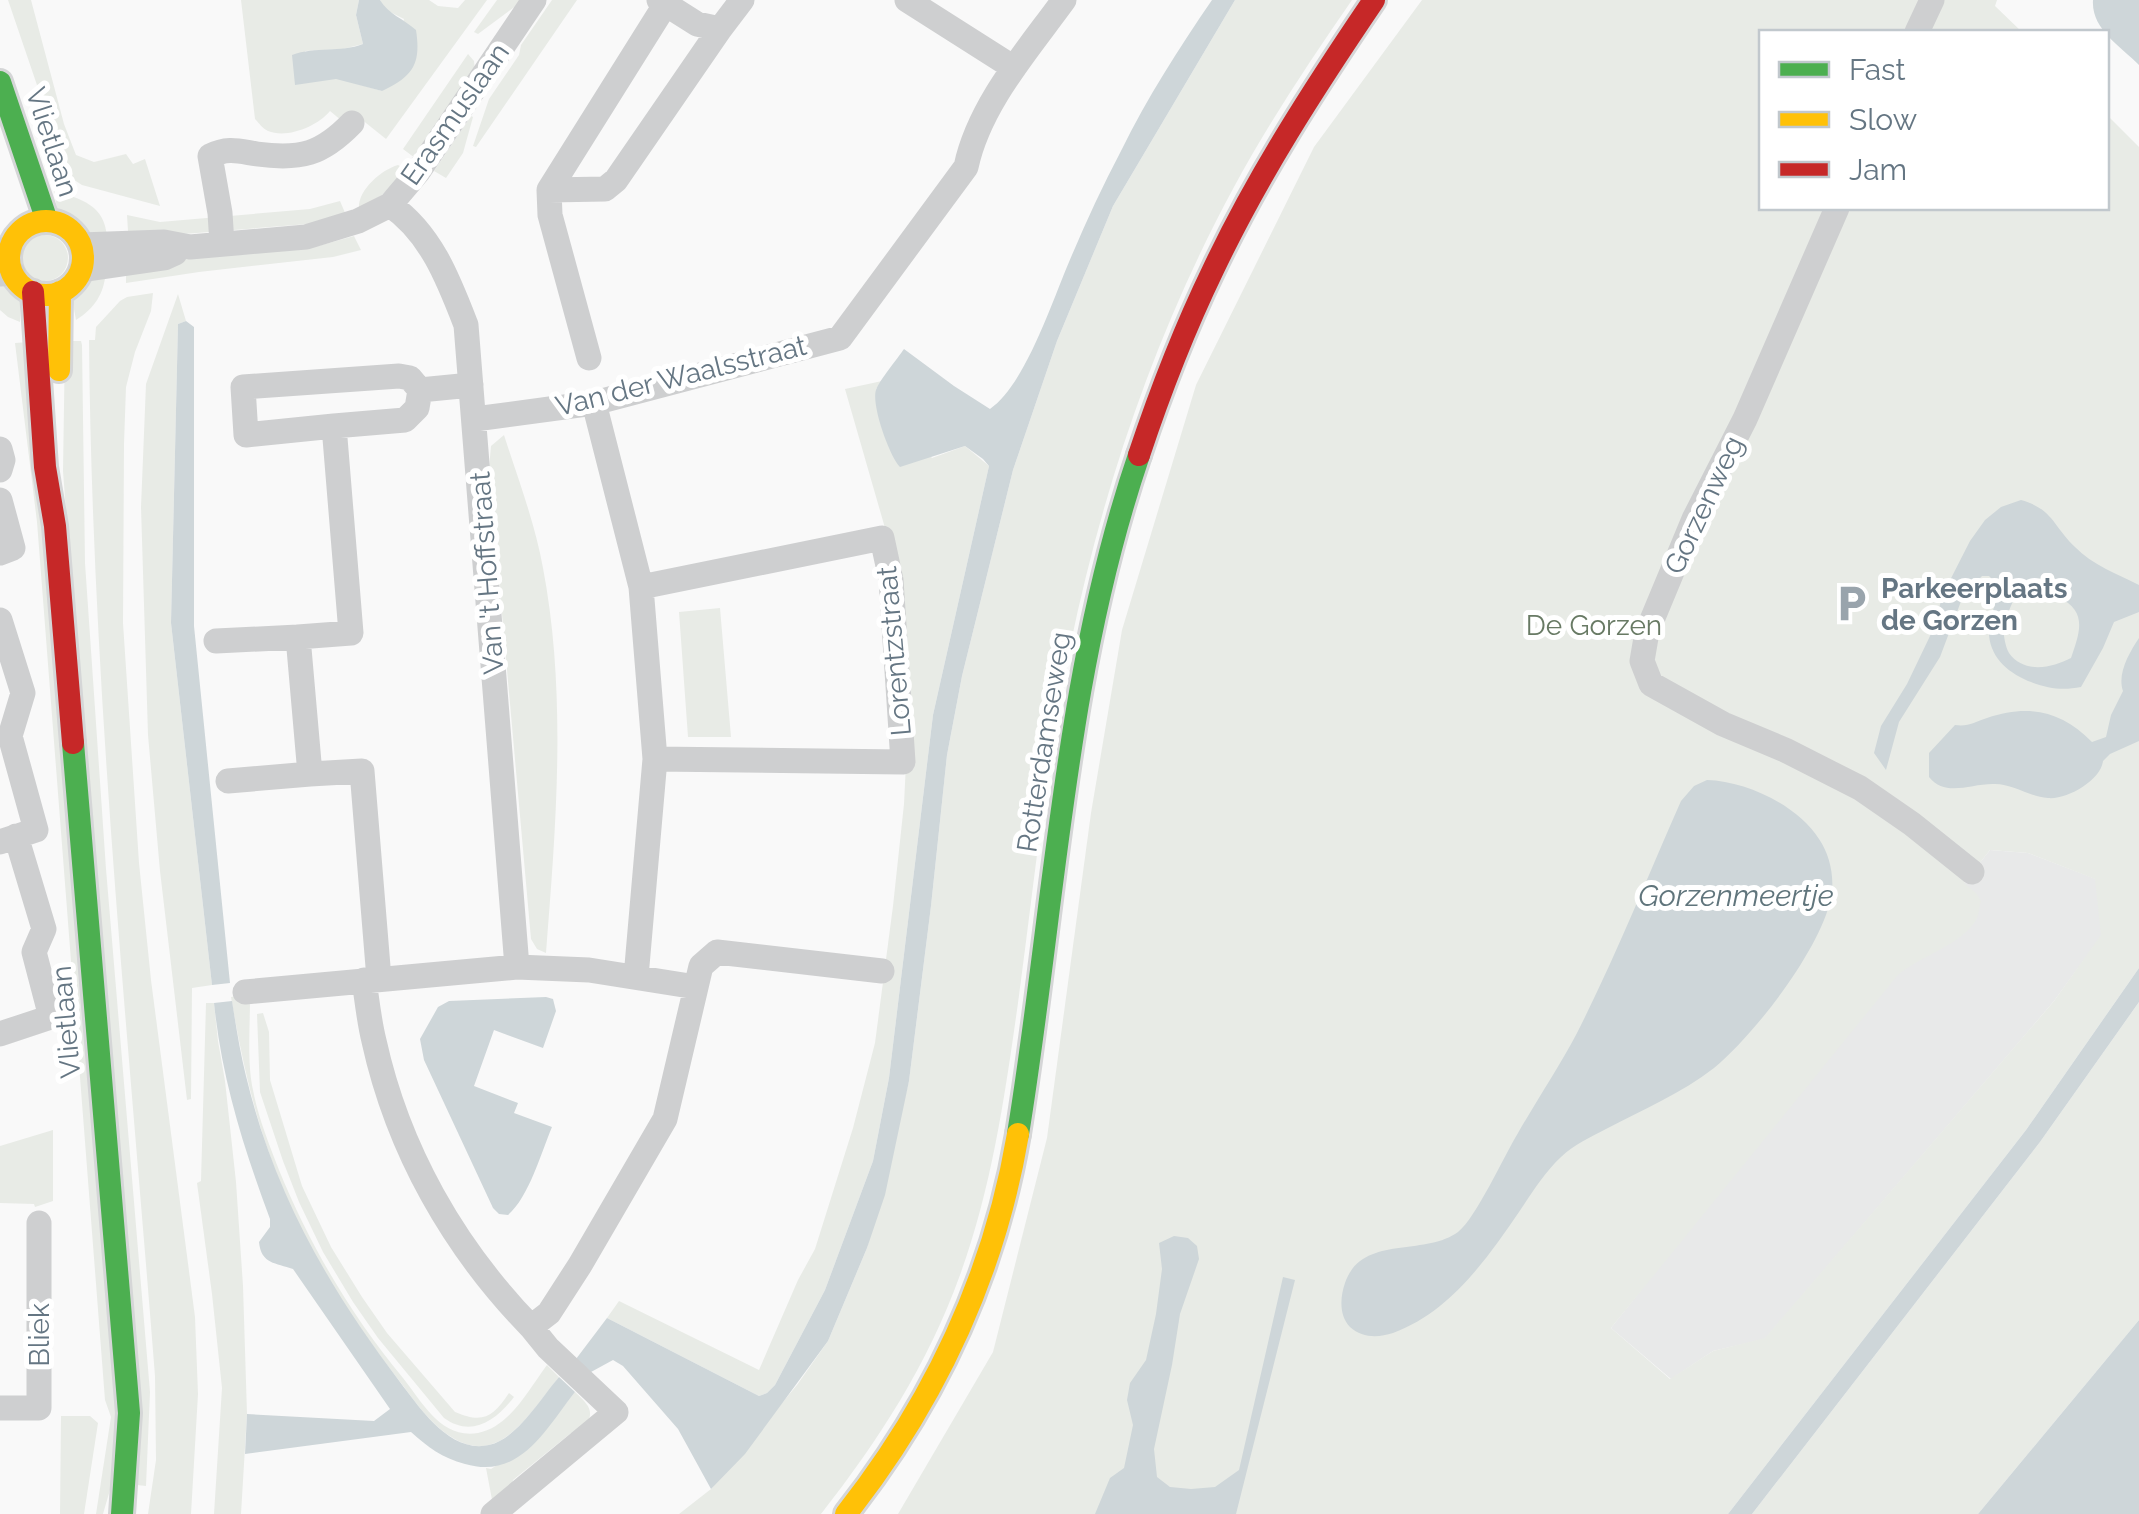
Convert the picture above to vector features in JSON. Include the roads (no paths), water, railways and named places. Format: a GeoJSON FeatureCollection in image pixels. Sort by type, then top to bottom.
{"type":"FeatureCollection","features":[{"type":"Feature","properties":{"kind":"street","name":"Erasmuslaan"},"geometry":{"type":"LineString","coordinates":[[81,257],[164,258],[190,247],[306,237],[358,221],[390,205],[418,172],[534,0]]}},
{"type":"Feature","properties":{"kind":"street"},"geometry":{"type":"LineString","coordinates":[[549,190],[605,189],[616,180],[742,0]]}},
{"type":"Feature","properties":{"kind":"street"},"geometry":{"type":"LineString","coordinates":[[907,0],[1014,68]]}},
{"type":"Feature","properties":{"kind":"street","name":"Van der Waalsstraat"},"geometry":{"type":"LineString","coordinates":[[475,419],[594,403],[840,338],[966,167],[972,141],[1014,68],[1064,0]]}},
{"type":"Feature","properties":{"kind":"street","name":"Rotterdamseweg"},"geometry":{"type":"LineString","coordinates":[[846,1514],[887,1461],[934,1384],[966,1316],[1000,1215],[1016,1142],[1078,701],[1110,549],[1151,418],[1235,224],[1278,147],[1374,0]]}},
{"type":"Feature","properties":{"kind":"street"},"geometry":{"type":"LineString","coordinates":[[1918,30],[1932,0]]}},
{"type":"Feature","properties":{"kind":"street"},"geometry":{"type":"LineString","coordinates":[[590,358],[550,216],[549,190],[662,2],[697,24],[720,30]]}},
{"type":"Feature","properties":{"kind":"street","name":"Vlietlaan"},"geometry":{"type":"LineString","coordinates":[[0,82],[36,224]]}},
{"type":"Feature","properties":{"kind":"street"},"geometry":{"type":"LineString","coordinates":[[222,244],[210,156],[230,148],[268,155],[309,155],[332,143],[352,123]]}},
{"type":"Feature","properties":{"kind":"street","name":"Vlietlaan"},"geometry":{"type":"LineString","coordinates":[[0,127],[36,224]]}},
{"type":"Feature","properties":{"kind":"street","name":"Van 't Hoffstraat"},"geometry":{"type":"LineString","coordinates":[[390,205],[428,243],[445,272],[466,325],[517,966]]}},
{"type":"Feature","properties":{"kind":"street","name":"Gorzenweg"},"geometry":{"type":"LineString","coordinates":[[1837,210],[1745,419],[1694,519],[1647,632],[1642,661],[1651,684],[1723,724],[1786,750],[1860,788],[1972,872]]}},
{"type":"Feature","properties":{"kind":"street"},"geometry":{"type":"LineString","coordinates":[[36,224],[67,228],[81,257],[74,283],[51,294],[24,288],[6,262],[14,241],[36,224]]}},
{"type":"Feature","properties":{"kind":"street","name":"Vlietlaan"},"geometry":{"type":"LineString","coordinates":[[33,292],[45,467],[55,526],[126,1360],[129,1413],[122,1514]]}},
{"type":"Feature","properties":{"kind":"street","name":"Vlietlaan"},"geometry":{"type":"LineString","coordinates":[[55,526],[60,467],[60,292]]}},
{"type":"Feature","properties":{"kind":"street"},"geometry":{"type":"LineString","coordinates":[[399,376],[410,378],[420,390],[417,408],[404,420],[246,435],[244,387],[399,376]]}},
{"type":"Feature","properties":{"kind":"street"},"geometry":{"type":"LineString","coordinates":[[420,390],[471,384]]}},
{"type":"Feature","properties":{"kind":"street"},"geometry":{"type":"LineString","coordinates":[[594,403],[641,586],[655,759],[636,977]]}},
{"type":"Feature","properties":{"kind":"street"},"geometry":{"type":"LineString","coordinates":[[216,642],[351,634],[334,426]]}},
{"type":"Feature","properties":{"kind":"street"},"geometry":{"type":"LineString","coordinates":[[0,449],[4,460],[0,470]]}},
{"type":"Feature","properties":{"kind":"street"},"geometry":{"type":"LineString","coordinates":[[0,500],[12,548],[0,552]]}},
{"type":"Feature","properties":{"kind":"street","name":"Lorentzstraat"},"geometry":{"type":"LineString","coordinates":[[641,586],[882,538],[891,580],[903,762],[655,759]]}},
{"type":"Feature","properties":{"kind":"street"},"geometry":{"type":"LineString","coordinates":[[0,620],[24,692],[10,736],[36,830],[8,839],[44,929],[34,952],[52,1017],[0,1034]]}},
{"type":"Feature","properties":{"kind":"street"},"geometry":{"type":"LineString","coordinates":[[298,637],[310,774]]}},
{"type":"Feature","properties":{"kind":"street"},"geometry":{"type":"LineString","coordinates":[[228,781],[362,771],[374,1042],[392,1104],[418,1169],[475,1263],[548,1348],[616,1412],[493,1514]]}},
{"type":"Feature","properties":{"kind":"street"},"geometry":{"type":"LineString","coordinates":[[531,1328],[549,1313],[580,1265],[665,1119],[700,966],[717,952],[882,971]]}},
{"type":"Feature","properties":{"kind":"street"},"geometry":{"type":"LineString","coordinates":[[245,992],[517,966],[590,970],[696,987]]}},
{"type":"Feature","properties":{"kind":"street","name":"Bliek"},"geometry":{"type":"LineString","coordinates":[[0,1408],[39,1408],[39,1223]]}},
{"type":"Feature","properties":{"kind":"water"},"geometry":{"type":"Polygon","coordinates":[[[359,0],[380,0],[416,30],[416,60],[408,74],[382,91],[336,79],[295,85],[292,55],[363,44],[356,15],[359,0]]]}},
{"type":"Feature","properties":{"kind":"water"},"geometry":{"type":"Polygon","coordinates":[[[1212,0],[1235,0],[1113,206],[1057,341],[1013,470],[962,676],[947,755],[909,1081],[885,1195],[828,1341],[745,1454],[711,1489],[678,1429],[623,1366],[613,1360],[591,1372],[576,1359],[607,1318],[759,1396],[767,1393],[775,1385],[825,1290],[873,1161],[889,1078],[933,715],[989,466],[965,446],[900,467],[882,430],[876,390],[904,349],[990,409],[1003,397],[1036,342],[1087,220],[1131,131],[1212,0]]]}},
{"type":"Feature","properties":{"kind":"water"},"geometry":{"type":"Polygon","coordinates":[[[2093,0],[2139,0],[2139,65],[2109,36],[2109,30],[2102,28],[2093,0]]]}},
{"type":"Feature","properties":{"kind":"water"},"geometry":{"type":"Polygon","coordinates":[[[186,321],[194,327],[194,626],[230,983],[212,985],[171,623],[178,324],[186,321]]]}},
{"type":"Feature","properties":{"kind":"water"},"geometry":{"type":"Polygon","coordinates":[[[2021,500],[2040,508],[2082,553],[2139,585],[2139,612],[2114,622],[2081,687],[2048,687],[2012,672],[1994,653],[1989,627],[1997,589],[1989,576],[1982,576],[1963,596],[1940,657],[1899,722],[1886,770],[1874,753],[1881,726],[1907,684],[1930,636],[1944,592],[1970,541],[1985,520],[2001,507],[2021,500]],[[2043,578],[2027,584],[2009,611],[2003,628],[2006,644],[2009,653],[2022,664],[2047,666],[2071,658],[2079,631],[2078,616],[2058,597],[2054,583],[2043,578]]]}},
{"type":"Feature","properties":{"kind":"water"},"geometry":{"type":"Polygon","coordinates":[[[2139,638],[2139,741],[2110,754],[2082,787],[2064,796],[2048,798],[2002,785],[1943,787],[1929,777],[1929,753],[1955,725],[2002,714],[2044,713],[2068,723],[2092,742],[2106,737],[2123,691],[2125,664],[2139,638]]]}},
{"type":"Feature","properties":{"kind":"water","name":"Gorzenmeertje"},"geometry":{"type":"Polygon","coordinates":[[[1707,780],[1738,785],[1769,797],[1798,816],[1823,845],[1832,875],[1831,898],[1800,966],[1766,1013],[1714,1068],[1561,1157],[1480,1266],[1432,1312],[1382,1336],[1355,1331],[1346,1323],[1342,1306],[1345,1283],[1353,1268],[1379,1252],[1444,1239],[1458,1232],[1473,1214],[1577,1033],[1681,801],[1694,786],[1707,780]]]}},
{"type":"Feature","properties":{"kind":"water"},"geometry":{"type":"Polygon","coordinates":[[[2139,968],[2139,1002],[2040,1142],[1752,1514],[1728,1514],[2026,1130],[2139,968]]]}},
{"type":"Feature","properties":{"kind":"water"},"geometry":{"type":"Polygon","coordinates":[[[553,999],[556,1011],[543,1048],[494,1030],[474,1086],[518,1103],[514,1113],[552,1127],[522,1197],[508,1215],[499,1214],[424,1060],[420,1039],[438,1007],[449,1001],[553,999]]]}},
{"type":"Feature","properties":{"kind":"water"},"geometry":{"type":"Polygon","coordinates":[[[232,1001],[258,1119],[288,1199],[350,1311],[427,1416],[461,1443],[489,1445],[519,1426],[559,1377],[575,1392],[542,1436],[516,1458],[484,1467],[465,1464],[449,1459],[411,1432],[245,1454],[247,1414],[374,1421],[390,1409],[293,1269],[270,1262],[260,1249],[259,1242],[270,1227],[270,1219],[235,1112],[214,1003],[232,1001]]]}},
{"type":"Feature","properties":{"kind":"water"},"geometry":{"type":"Polygon","coordinates":[[[1174,1236],[1188,1238],[1197,1246],[1199,1259],[1180,1314],[1154,1449],[1157,1477],[1170,1487],[1215,1487],[1239,1470],[1283,1277],[1295,1280],[1236,1514],[1095,1514],[1110,1478],[1124,1468],[1133,1425],[1127,1400],[1130,1383],[1146,1360],[1156,1314],[1162,1269],[1159,1243],[1174,1236]]]}},
{"type":"Feature","properties":{"kind":"water"},"geometry":{"type":"Polygon","coordinates":[[[2139,1320],[2139,1514],[1978,1514],[2139,1320]]]}},
{"type":"Feature","properties":{"kind":"place","name":"Parkeerplaats de Gorzen"},"geometry":{"type":"Point","coordinates":[1851,604]}},
{"type":"Feature","properties":{"kind":"park label","name":"De Gorzen"},"geometry":{"type":"Point","coordinates":[1594,625]}}]}
